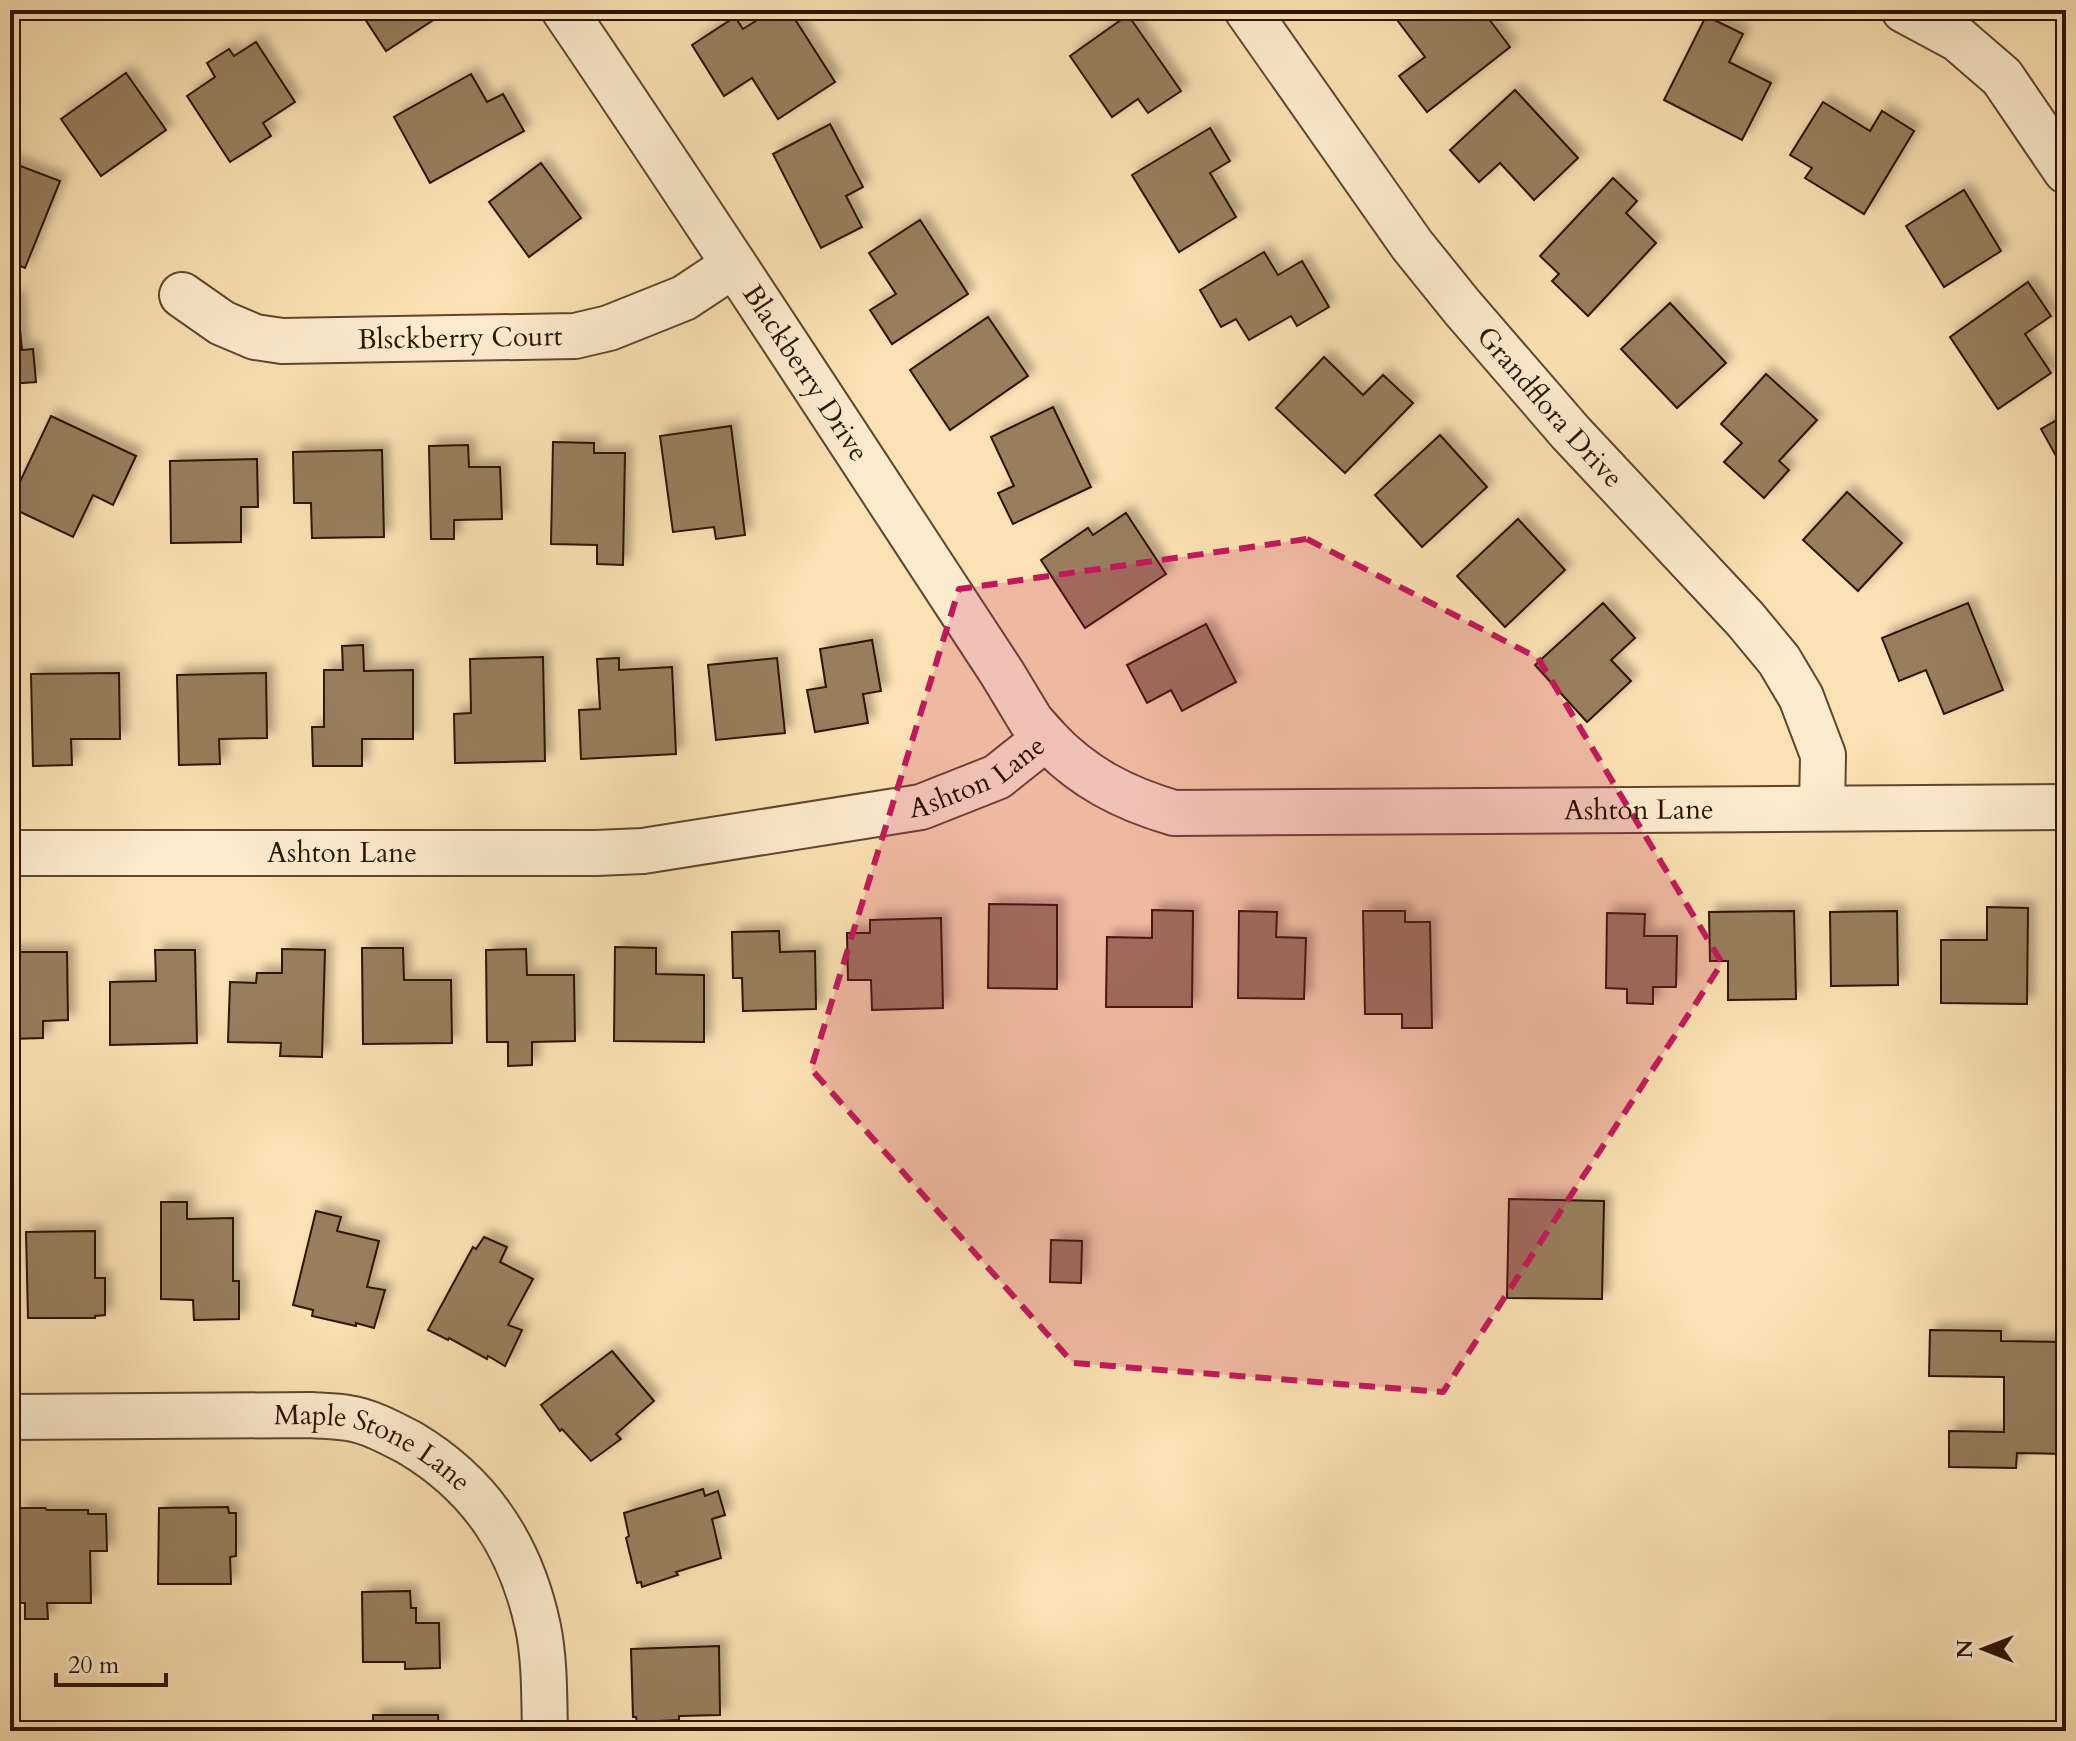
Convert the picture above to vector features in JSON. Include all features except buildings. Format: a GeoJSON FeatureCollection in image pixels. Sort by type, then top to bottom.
{"type":"FeatureCollection","features":[{"type":"Feature","properties":{"kind":"street","name":"Blackberry Drive"},"geometry":{"type":"LineString","coordinates":[[564,10],[689,194],[1031,721],[1046,738]]}},
{"type":"Feature","properties":{"kind":"street","name":"Grandflora Drive"},"geometry":{"type":"LineString","coordinates":[[1247,10],[1412,245],[1462,307],[1570,432],[1745,619],[1779,660],[1801,697],[1823,755],[1822,808]]}},
{"type":"Feature","properties":{"kind":"street"},"geometry":{"type":"LineString","coordinates":[[1904,10],[1958,39],[2002,77],[2066,171]]}},
{"type":"Feature","properties":{"kind":"street","name":"Blsckberry Court"},"geometry":{"type":"LineString","coordinates":[[182,295],[222,323],[255,337],[282,341],[575,336],[609,328],[684,298],[734,265]]}},
{"type":"Feature","properties":{"kind":"street","name":"Ashton Lane"},"geometry":{"type":"LineString","coordinates":[[10,853],[643,851],[921,807],[997,777],[1046,738],[1061,754],[1106,787],[1143,804],[1174,813],[2066,807]]}},
{"type":"Feature","properties":{"kind":"street","name":"Maple Stone Lane"},"geometry":{"type":"LineString","coordinates":[[10,1417],[324,1416],[351,1418],[393,1433],[431,1456],[467,1486],[493,1518],[513,1550],[538,1629],[544,1677],[545,1731]]}},
{"type":"Feature","properties":{"kind":"highlighted area"},"geometry":{"type":"Polygon","coordinates":[[[1307,539],[1538,658],[1722,963],[1443,1392],[1073,1363],[811,1069],[959,589],[1307,539]]]}}]}
